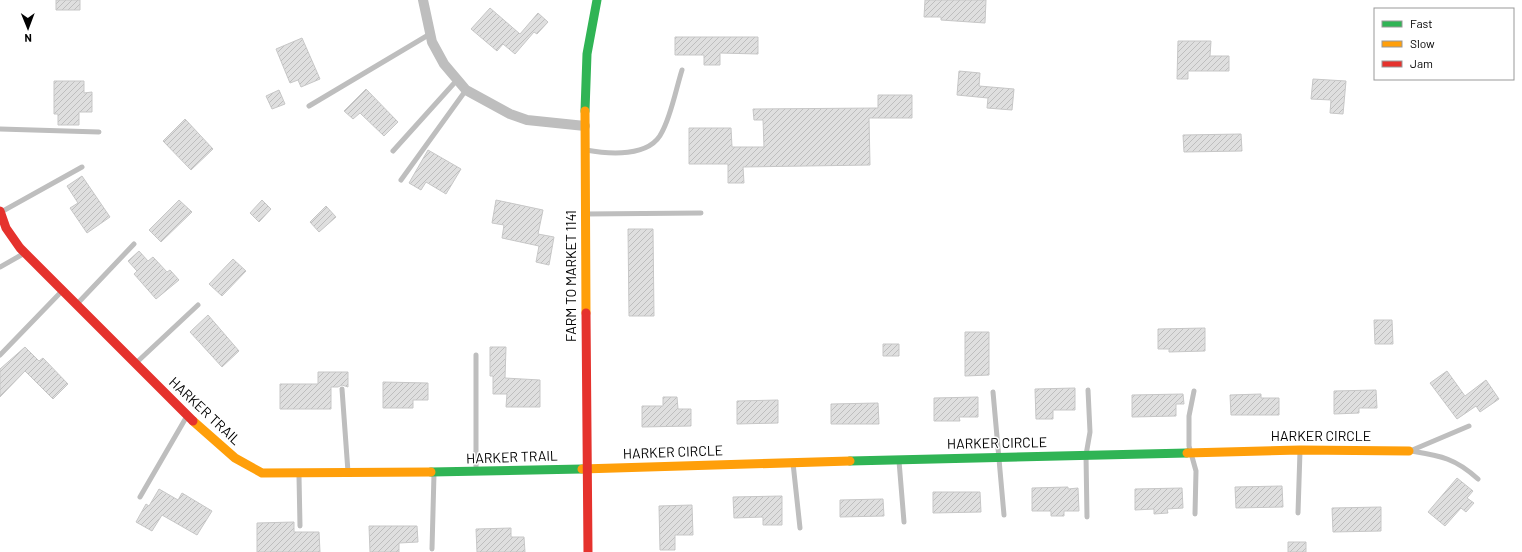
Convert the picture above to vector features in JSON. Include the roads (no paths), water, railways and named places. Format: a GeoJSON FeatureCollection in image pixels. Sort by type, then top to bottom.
{"type":"FeatureCollection","features":[{"type":"Feature","properties":{"kind":"street"},"geometry":{"type":"LineString","coordinates":[[423,0],[432,42],[444,64],[466,90],[510,114],[527,120],[585,126]]}},
{"type":"Feature","properties":{"kind":"street","name":"FARM TO MARKET 1141"},"geometry":{"type":"LineString","coordinates":[[588,552],[586,469],[585,126],[587,54],[597,0]]}},
{"type":"Feature","properties":{"kind":"street","name":"HARKER TRAIL"},"geometry":{"type":"LineString","coordinates":[[0,212],[7,231],[24,253],[208,436],[235,458],[252,469],[262,473],[434,473],[586,469]]}},
{"type":"Feature","properties":{"kind":"street","name":"HARKER CIRCLE"},"geometry":{"type":"LineString","coordinates":[[586,469],[793,462],[1300,450],[1409,451]]}},
{"type":"Feature","properties":{"kind":"lane"},"geometry":{"type":"LineString","coordinates":[[309,106],[430,34]]}},
{"type":"Feature","properties":{"kind":"lane"},"geometry":{"type":"LineString","coordinates":[[585,150],[607,154],[631,152],[647,147],[662,134],[682,70]]}},
{"type":"Feature","properties":{"kind":"lane"},"geometry":{"type":"LineString","coordinates":[[392,151],[457,80]]}},
{"type":"Feature","properties":{"kind":"lane"},"geometry":{"type":"LineString","coordinates":[[401,180],[466,90]]}},
{"type":"Feature","properties":{"kind":"lane"},"geometry":{"type":"LineString","coordinates":[[0,129],[99,132]]}},
{"type":"Feature","properties":{"kind":"lane"},"geometry":{"type":"LineString","coordinates":[[0,212],[82,167]]}},
{"type":"Feature","properties":{"kind":"lane"},"geometry":{"type":"LineString","coordinates":[[585,214],[701,213]]}},
{"type":"Feature","properties":{"kind":"lane"},"geometry":{"type":"LineString","coordinates":[[76,305],[134,244]]}},
{"type":"Feature","properties":{"kind":"lane"},"geometry":{"type":"LineString","coordinates":[[0,267],[24,253]]}},
{"type":"Feature","properties":{"kind":"lane"},"geometry":{"type":"LineString","coordinates":[[0,355],[62,291]]}},
{"type":"Feature","properties":{"kind":"lane"},"geometry":{"type":"LineString","coordinates":[[136,364],[198,305]]}},
{"type":"Feature","properties":{"kind":"lane"},"geometry":{"type":"LineString","coordinates":[[476,354],[476,472]]}},
{"type":"Feature","properties":{"kind":"lane"},"geometry":{"type":"LineString","coordinates":[[342,389],[348,473]]}},
{"type":"Feature","properties":{"kind":"lane"},"geometry":{"type":"LineString","coordinates":[[1087,518],[1086,455],[1090,432],[1088,390]]}},
{"type":"Feature","properties":{"kind":"lane"},"geometry":{"type":"LineString","coordinates":[[1194,391],[1189,416],[1189,446],[1196,471],[1195,514]]}},
{"type":"Feature","properties":{"kind":"lane"},"geometry":{"type":"LineString","coordinates":[[993,392],[1004,515]]}},
{"type":"Feature","properties":{"kind":"lane"},"geometry":{"type":"LineString","coordinates":[[140,497],[187,415]]}},
{"type":"Feature","properties":{"kind":"lane"},"geometry":{"type":"LineString","coordinates":[[1409,451],[1469,426]]}},
{"type":"Feature","properties":{"kind":"lane"},"geometry":{"type":"LineString","coordinates":[[1298,512],[1300,450]]}},
{"type":"Feature","properties":{"kind":"lane"},"geometry":{"type":"LineString","coordinates":[[1409,451],[1436,455],[1456,461],[1478,479]]}},
{"type":"Feature","properties":{"kind":"lane"},"geometry":{"type":"LineString","coordinates":[[899,460],[904,522]]}},
{"type":"Feature","properties":{"kind":"lane"},"geometry":{"type":"LineString","coordinates":[[793,462],[800,528]]}},
{"type":"Feature","properties":{"kind":"lane"},"geometry":{"type":"LineString","coordinates":[[299,473],[300,526]]}},
{"type":"Feature","properties":{"kind":"lane"},"geometry":{"type":"LineString","coordinates":[[432,549],[434,473]]}}]}
